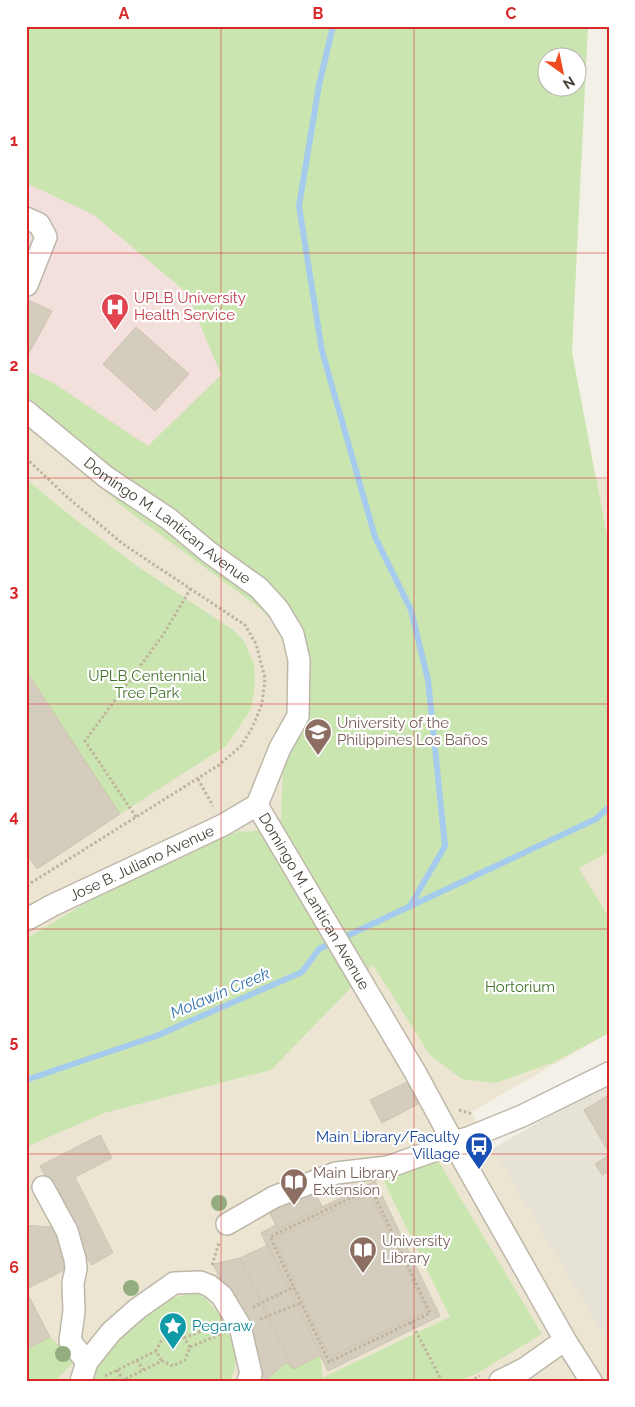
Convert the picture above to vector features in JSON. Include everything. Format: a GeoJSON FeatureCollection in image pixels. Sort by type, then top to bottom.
{"type":"FeatureCollection","features":[{"type":"Feature","properties":{"kind":"street"},"geometry":{"type":"LineString","coordinates":[[26,218],[39,224],[46,237],[27,285]]}},
{"type":"Feature","properties":{"kind":"street","name":"Domingo M. Lantican Avenue"},"geometry":{"type":"LineString","coordinates":[[26,411],[106,477],[169,519],[210,553],[259,588],[278,609],[293,634],[299,660],[298,716],[280,748],[257,805],[415,1072],[565,1340],[591,1381]]}},
{"type":"Feature","properties":{"kind":"street","name":"Jose B. Juliano Avenue"},"geometry":{"type":"LineString","coordinates":[[26,920],[208,832],[257,805]]}},
{"type":"Feature","properties":{"kind":"street"},"geometry":{"type":"LineString","coordinates":[[227,1224],[274,1197],[336,1173],[388,1167],[468,1138],[500,1125],[609,1073]]}},
{"type":"Feature","properties":{"kind":"street"},"geometry":{"type":"LineString","coordinates":[[43,1187],[67,1231],[75,1259],[76,1269],[73,1282],[74,1311],[70,1341],[84,1371]]}},
{"type":"Feature","properties":{"kind":"street"},"geometry":{"type":"LineString","coordinates":[[84,1371],[111,1332],[152,1298],[174,1283],[200,1282],[210,1286],[222,1296],[240,1326],[251,1374],[248,1381]]}},
{"type":"Feature","properties":{"kind":"street"},"geometry":{"type":"LineString","coordinates":[[500,1381],[525,1375],[565,1340]]}},
{"type":"Feature","properties":{"kind":"path"},"geometry":{"type":"LineString","coordinates":[[26,458],[66,496],[124,544],[245,625],[256,644],[265,678],[262,704],[252,728],[241,746],[219,765],[26,886]]}},
{"type":"Feature","properties":{"kind":"path"},"geometry":{"type":"LineString","coordinates":[[136,817],[85,741],[164,635],[191,588]]}},
{"type":"Feature","properties":{"kind":"path"},"geometry":{"type":"LineString","coordinates":[[370,1188],[430,1313],[329,1362],[294,1287],[270,1237],[370,1188]]}},
{"type":"Feature","properties":{"kind":"path"},"geometry":{"type":"LineString","coordinates":[[208,1272],[213,1264],[227,1224]]}},
{"type":"Feature","properties":{"kind":"path"},"geometry":{"type":"LineString","coordinates":[[261,1303],[294,1287]]}},
{"type":"Feature","properties":{"kind":"path"},"geometry":{"type":"LineString","coordinates":[[269,1316],[301,1303]]}},
{"type":"Feature","properties":{"kind":"path"},"geometry":{"type":"LineString","coordinates":[[411,1322],[442,1381]]}},
{"type":"Feature","properties":{"kind":"path"},"geometry":{"type":"LineString","coordinates":[[104,1377],[156,1351],[161,1341],[172,1335],[184,1338],[190,1347],[185,1360],[173,1366],[162,1361],[156,1351]]}},
{"type":"Feature","properties":{"kind":"path"},"geometry":{"type":"LineString","coordinates":[[137,1360],[143,1370]]}},
{"type":"Feature","properties":{"kind":"path"},"geometry":{"type":"LineString","coordinates":[[116,1370],[122,1380],[162,1361]]}},
{"type":"Feature","properties":{"kind":"shaded area","name":"University of the Philippines Los Baños"},"geometry":{"type":"Polygon","coordinates":[[[26,26],[545,468],[609,480],[609,1033],[471,1112],[609,1344],[609,1381],[26,1381],[26,26]]]}},
{"type":"Feature","properties":{"kind":"shaded area","name":"UPLB University Health Service"},"geometry":{"type":"Polygon","coordinates":[[[26,183],[94,215],[187,293],[221,375],[148,447],[55,384],[26,370],[26,183]]]}},
{"type":"Feature","properties":{"kind":"shaded area"},"geometry":{"type":"Polygon","coordinates":[[[609,1082],[609,1376],[481,1160],[497,1146],[609,1082]]]}},
{"type":"Feature","properties":{"kind":"green space","name":"Hortorium"},"geometry":{"type":"Polygon","coordinates":[[[26,26],[588,26],[587,48],[538,48],[538,98],[584,98],[572,352],[609,547],[609,852],[579,868],[609,918],[609,1033],[552,1063],[495,1083],[462,1079],[430,1055],[373,965],[271,1070],[104,1113],[26,1147],[26,939],[112,887],[239,831],[261,829],[281,819],[283,762],[295,678],[285,632],[257,606],[119,504],[26,417],[26,370],[55,384],[148,446],[221,375],[187,293],[94,215],[26,183],[26,26]]]}},
{"type":"Feature","properties":{"kind":"green space","name":"UPLB Centennial Tree Park"},"geometry":{"type":"Polygon","coordinates":[[[26,479],[137,566],[233,630],[244,641],[254,664],[255,686],[251,709],[226,746],[120,814],[26,671],[26,479]]]}},
{"type":"Feature","properties":{"kind":"green space"},"geometry":{"type":"Polygon","coordinates":[[[431,1149],[542,1334],[476,1374],[458,1381],[265,1381],[286,1362],[293,1368],[321,1355],[322,1378],[450,1317],[377,1167],[431,1149]]]}},
{"type":"Feature","properties":{"kind":"green space"},"geometry":{"type":"Polygon","coordinates":[[[195,1292],[206,1299],[221,1316],[238,1356],[229,1381],[92,1381],[97,1360],[143,1313],[170,1299],[195,1292]]]}},
{"type":"Feature","properties":{"kind":"green space"},"geometry":{"type":"Polygon","coordinates":[[[50,1337],[75,1361],[55,1381],[26,1381],[26,1349],[50,1337]]]}},
{"type":"Feature","properties":{"kind":"building"},"geometry":{"type":"Polygon","coordinates":[[[26,299],[52,311],[28,355],[26,354],[26,299]]]}},
{"type":"Feature","properties":{"kind":"building"},"geometry":{"type":"Polygon","coordinates":[[[136,327],[189,374],[155,411],[103,364],[136,327]]]}},
{"type":"Feature","properties":{"kind":"building"},"geometry":{"type":"Polygon","coordinates":[[[26,671],[120,814],[37,869],[26,853],[26,671]]]}},
{"type":"Feature","properties":{"kind":"building"},"geometry":{"type":"Polygon","coordinates":[[[407,1082],[418,1104],[382,1123],[370,1100],[407,1082]]]}},
{"type":"Feature","properties":{"kind":"building"},"geometry":{"type":"Polygon","coordinates":[[[609,1095],[609,1148],[607,1149],[584,1110],[609,1095]]]}},
{"type":"Feature","properties":{"kind":"building"},"geometry":{"type":"Polygon","coordinates":[[[100,1135],[112,1158],[75,1177],[113,1253],[91,1265],[40,1166],[100,1135]]]}},
{"type":"Feature","properties":{"kind":"building"},"geometry":{"type":"Polygon","coordinates":[[[609,1155],[609,1171],[602,1175],[595,1164],[609,1155]]]}},
{"type":"Feature","properties":{"kind":"building"},"geometry":{"type":"Polygon","coordinates":[[[375,1181],[440,1316],[328,1371],[261,1233],[276,1225],[266,1205],[310,1183],[322,1207],[375,1181]]]}},
{"type":"Feature","properties":{"kind":"building","name":"Main Library Extension"},"geometry":{"type":"Polygon","coordinates":[[[310,1183],[322,1207],[278,1229],[266,1205],[310,1183]]]}},
{"type":"Feature","properties":{"kind":"building"},"geometry":{"type":"Polygon","coordinates":[[[370,1193],[427,1311],[330,1357],[274,1239],[370,1193]]]}},
{"type":"Feature","properties":{"kind":"building"},"geometry":{"type":"Polygon","coordinates":[[[26,1225],[60,1228],[73,1266],[26,1289],[26,1225]]]}},
{"type":"Feature","properties":{"kind":"building"},"geometry":{"type":"Polygon","coordinates":[[[268,1245],[321,1355],[293,1369],[240,1258],[268,1245]]]}},
{"type":"Feature","properties":{"kind":"building"},"geometry":{"type":"Polygon","coordinates":[[[240,1258],[293,1369],[286,1362],[265,1381],[240,1320],[213,1264],[240,1258]]]}},
{"type":"Feature","properties":{"kind":"building"},"geometry":{"type":"Polygon","coordinates":[[[26,1291],[50,1337],[26,1349],[26,1291]]]}},
{"type":"Feature","properties":{"kind":"waterway"},"geometry":{"type":"LineString","coordinates":[[333,26],[319,85],[299,206],[322,351],[375,537],[411,610],[428,680],[445,846],[410,906]]}},
{"type":"Feature","properties":{"kind":"waterway","name":"Molawin Creek"},"geometry":{"type":"LineString","coordinates":[[26,1080],[156,1036],[302,972],[319,949],[596,819],[609,807]]}},
{"type":"Feature","properties":{"kind":"place","name":"UPLB University Health Service"},"geometry":{"type":"Point","coordinates":[115,331]}},
{"type":"Feature","properties":{"kind":"place","name":"University of the Philippines Los Baños"},"geometry":{"type":"Point","coordinates":[318,756]}},
{"type":"Feature","properties":{"kind":"place","name":"Main Library/Faculty Village"},"geometry":{"type":"Point","coordinates":[479,1170]}},
{"type":"Feature","properties":{"kind":"place","name":"Main Library Extension"},"geometry":{"type":"Point","coordinates":[294,1206]}},
{"type":"Feature","properties":{"kind":"place","name":"University Library"},"geometry":{"type":"Point","coordinates":[363,1274]}},
{"type":"Feature","properties":{"kind":"place","name":"Pegaraw"},"geometry":{"type":"Point","coordinates":[173,1350]}}]}
